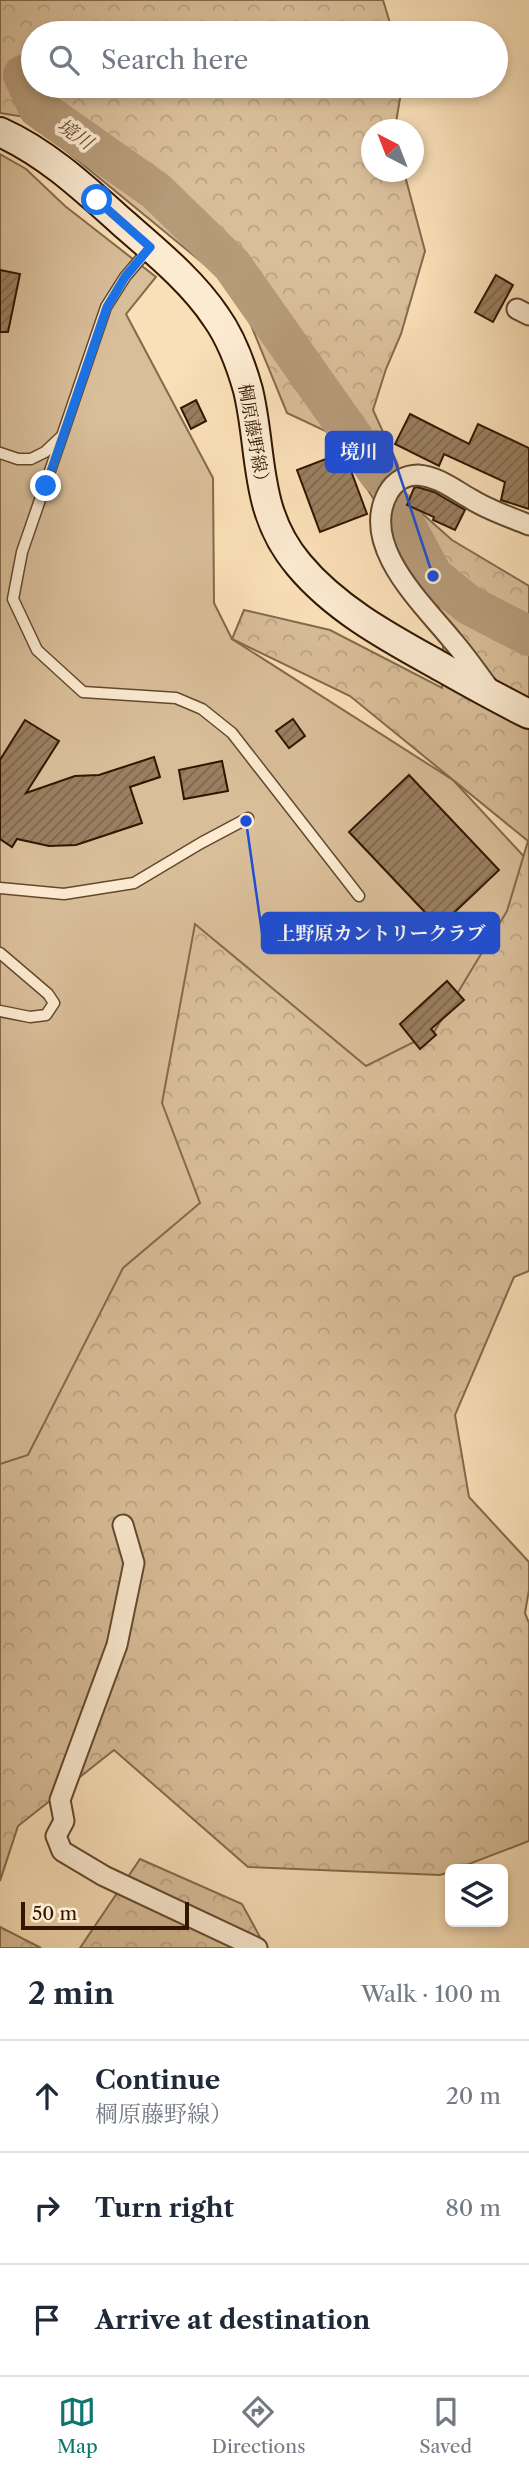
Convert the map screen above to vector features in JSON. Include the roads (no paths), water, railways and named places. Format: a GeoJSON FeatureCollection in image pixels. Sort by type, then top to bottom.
{"type":"FeatureCollection","features":[{"type":"Feature","properties":{"kind":"main road","name":"棡原藤野線）"},"geometry":{"type":"LineString","coordinates":[[0,132],[19,141],[60,169],[150,247],[201,297],[217,318],[230,341],[248,391],[258,467],[267,504],[277,533],[298,565],[329,595],[362,621],[497,699],[529,714]]}},
{"type":"Feature","properties":{"kind":"street"},"geometry":{"type":"LineString","coordinates":[[497,699],[399,576],[385,542],[381,508],[391,487],[406,476],[418,475],[438,479],[471,500],[529,525]]}},
{"type":"Feature","properties":{"kind":"street"},"geometry":{"type":"LineString","coordinates":[[123,1525],[134,1563],[117,1645],[60,1800],[64,1821],[56,1836],[62,1851],[104,1875],[257,1948]]}},
{"type":"Feature","properties":{"kind":"lane"},"geometry":{"type":"LineString","coordinates":[[150,247],[125,277],[107,307],[22,552],[13,599],[37,650],[83,692],[176,698],[202,709],[232,733],[359,895]]}},
{"type":"Feature","properties":{"kind":"lane"},"geometry":{"type":"LineString","coordinates":[[0,453],[19,459],[31,459],[45,452],[62,436]]}},
{"type":"Feature","properties":{"kind":"lane"},"geometry":{"type":"LineString","coordinates":[[0,888],[64,894],[134,883],[248,818]]}},
{"type":"Feature","properties":{"kind":"lane"},"geometry":{"type":"LineString","coordinates":[[0,953],[48,994],[54,1003],[46,1015],[30,1017],[0,1011]]}},
{"type":"Feature","properties":{"kind":"waterway","name":"境川"},"geometry":{"type":"LineString","coordinates":[[33,98],[38,108],[156,191],[232,265],[379,474]]}},
{"type":"Feature","properties":{"kind":"waterway","name":"境川"},"geometry":{"type":"LineString","coordinates":[[398,511],[433,576],[469,605],[529,636]]}},
{"type":"Feature","properties":{"kind":"place","name":"境川"},"geometry":{"type":"Point","coordinates":[433,576]}},
{"type":"Feature","properties":{"kind":"place","name":"上野原カントリークラブ"},"geometry":{"type":"Point","coordinates":[246,821]}}]}
